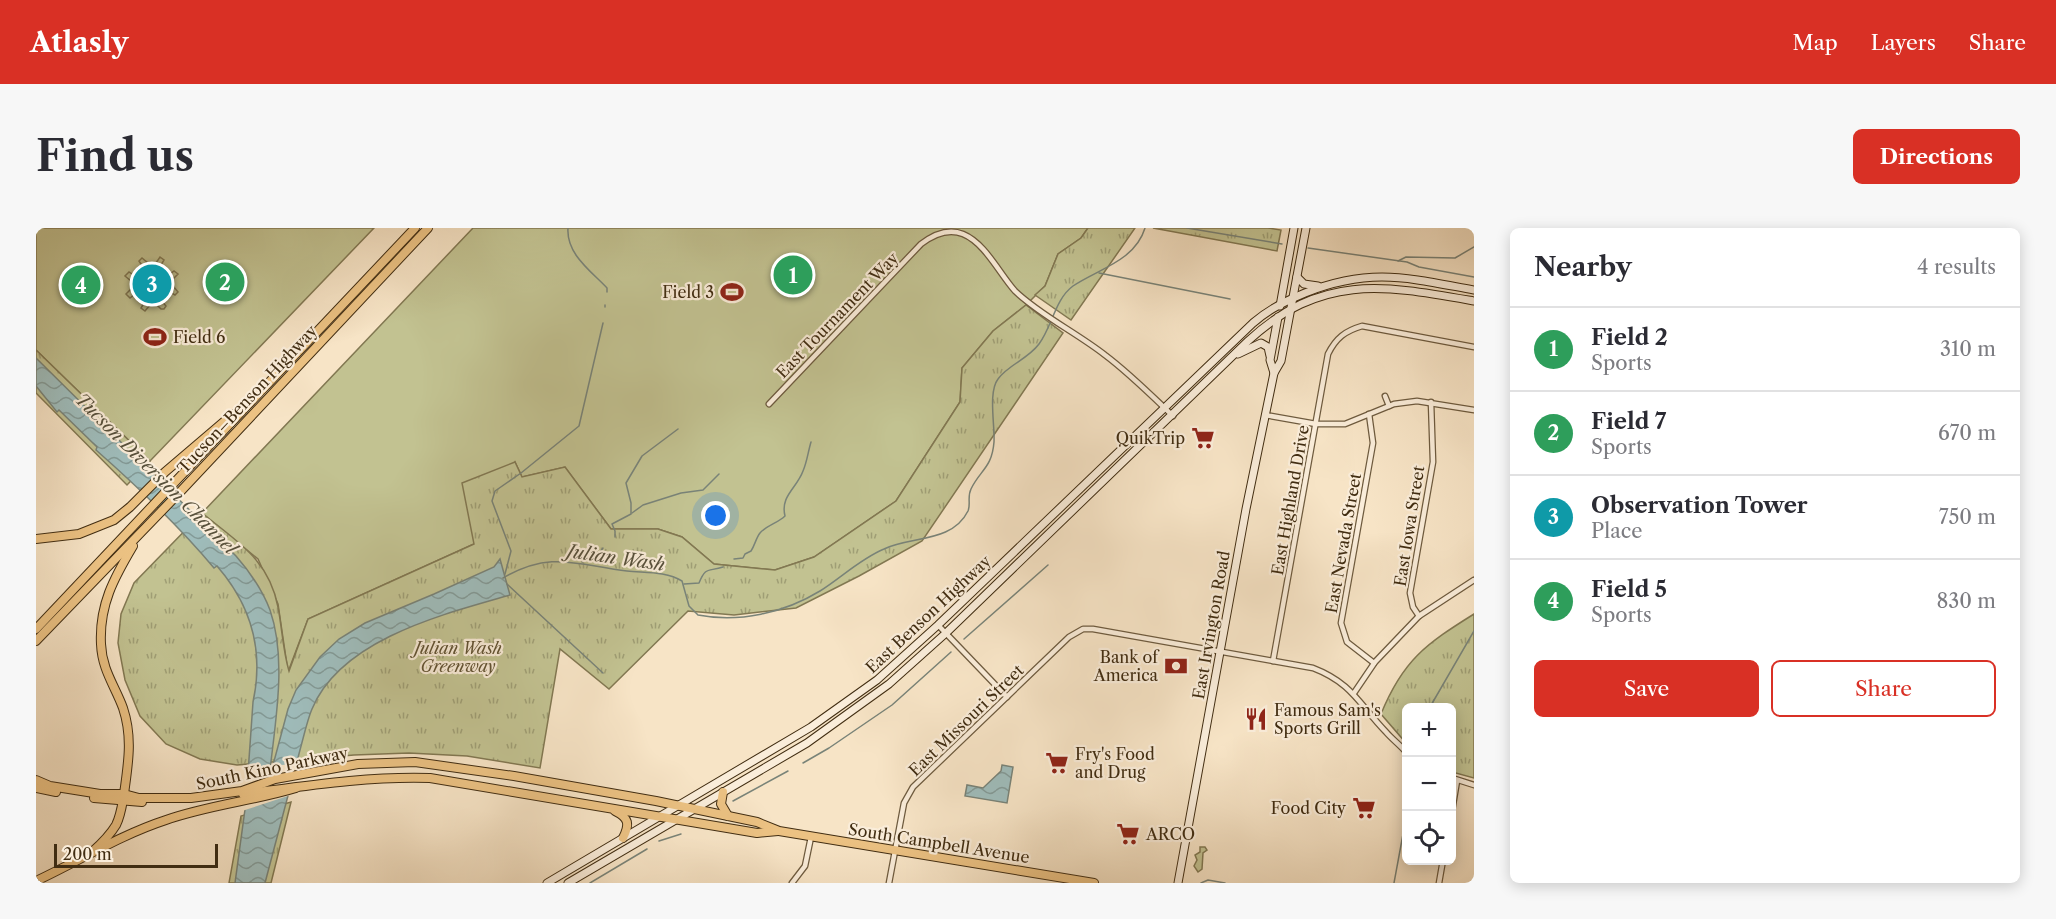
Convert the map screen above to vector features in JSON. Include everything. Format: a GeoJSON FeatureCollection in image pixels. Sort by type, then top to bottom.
{"type":"FeatureCollection","features":[{"type":"Feature","properties":{"kind":"highway","name":"Tucson–Benson Highway"},"geometry":{"type":"LineString","coordinates":[[36,641],[157,515],[273,378],[415,228]]}},
{"type":"Feature","properties":{"kind":"highway","name":"Tucson–Benson Highway"},"geometry":{"type":"LineString","coordinates":[[36,629],[154,506],[177,489],[428,228]]}},
{"type":"Feature","properties":{"kind":"highway"},"geometry":{"type":"LineString","coordinates":[[36,539],[68,537],[96,528],[123,514],[165,472],[273,378]]}},
{"type":"Feature","properties":{"kind":"highway"},"geometry":{"type":"LineString","coordinates":[[92,852],[115,826],[130,760],[130,741],[123,708],[111,683],[102,655],[102,610],[115,577],[140,532]]}},
{"type":"Feature","properties":{"kind":"highway"},"geometry":{"type":"LineString","coordinates":[[36,881],[138,830],[165,820],[242,795],[273,795],[296,788]]}},
{"type":"Feature","properties":{"kind":"main road","name":"East Irvington Road"},"geometry":{"type":"LineString","coordinates":[[1274,373],[1270,360],[1294,228]]}},
{"type":"Feature","properties":{"kind":"main road","name":"East Irvington Road"},"geometry":{"type":"LineString","coordinates":[[1178,883],[1265,415],[1274,373],[1281,361],[1306,228]]}},
{"type":"Feature","properties":{"kind":"main road"},"geometry":{"type":"LineString","coordinates":[[1297,276],[1299,281],[1305,285],[1324,286]]}},
{"type":"Feature","properties":{"kind":"main road","name":"East Benson Highway"},"geometry":{"type":"LineString","coordinates":[[547,883],[811,727],[837,710],[898,662],[1253,323],[1281,303],[1324,286],[1360,277],[1391,276],[1474,290]]}},
{"type":"Feature","properties":{"kind":"main road","name":"East Benson Highway"},"geometry":{"type":"LineString","coordinates":[[567,883],[807,743],[889,684],[946,633],[1233,356],[1278,316],[1325,296],[1361,288],[1406,290],[1474,301]]}},
{"type":"Feature","properties":{"kind":"main road"},"geometry":{"type":"LineString","coordinates":[[1233,356],[1261,343],[1268,347],[1270,360]]}},
{"type":"Feature","properties":{"kind":"main road"},"geometry":{"type":"LineString","coordinates":[[1070,500],[1077,507]]}},
{"type":"Feature","properties":{"kind":"main road","name":"South Kino Parkway"},"geometry":{"type":"LineString","coordinates":[[36,788],[123,798],[200,798],[242,795],[274,778],[358,764],[416,762],[514,776]]}},
{"type":"Feature","properties":{"kind":"main road","name":"South Campbell Avenue"},"geometry":{"type":"LineString","coordinates":[[514,776],[757,822],[779,831],[1094,883]]}},
{"type":"Feature","properties":{"kind":"main road","name":"South Kino Parkway"},"geometry":{"type":"LineString","coordinates":[[296,788],[338,781],[404,777],[430,778],[512,791]]}},
{"type":"Feature","properties":{"kind":"main road","name":"South Kino Parkway"},"geometry":{"type":"LineString","coordinates":[[36,780],[50,786],[123,798]]}},
{"type":"Feature","properties":{"kind":"main road","name":"South Campbell Avenue"},"geometry":{"type":"LineString","coordinates":[[512,791],[757,833],[779,831]]}},
{"type":"Feature","properties":{"kind":"main road"},"geometry":{"type":"LineString","coordinates":[[723,792],[721,804],[728,816]]}},
{"type":"Feature","properties":{"kind":"main road"},"geometry":{"type":"LineString","coordinates":[[609,808],[627,820],[627,830],[623,838]]}},
{"type":"Feature","properties":{"kind":"street","name":"East Tournament Way"},"geometry":{"type":"LineString","coordinates":[[769,404],[921,244],[939,233],[957,232],[973,239],[1016,291],[1106,355],[1173,416]]}},
{"type":"Feature","properties":{"kind":"street","name":"East Highland Drive"},"geometry":{"type":"LineString","coordinates":[[1273,661],[1328,354],[1333,344],[1350,329],[1362,327],[1474,347]]}},
{"type":"Feature","properties":{"kind":"street"},"geometry":{"type":"LineString","coordinates":[[1385,396],[1389,406]]}},
{"type":"Feature","properties":{"kind":"street"},"geometry":{"type":"LineString","coordinates":[[1265,415],[1316,424],[1345,424],[1389,406],[1417,401],[1474,410]]}},
{"type":"Feature","properties":{"kind":"street","name":"East Iowa Street"},"geometry":{"type":"LineString","coordinates":[[1419,616],[1413,607],[1410,593],[1432,462],[1431,402]]}},
{"type":"Feature","properties":{"kind":"street","name":"East Nevada Street"},"geometry":{"type":"LineString","coordinates":[[1369,414],[1373,443],[1341,623],[1347,642],[1374,663]]}},
{"type":"Feature","properties":{"kind":"street"},"geometry":{"type":"LineString","coordinates":[[1354,693],[1374,663],[1419,616],[1474,580]]}},
{"type":"Feature","properties":{"kind":"street"},"geometry":{"type":"LineString","coordinates":[[938,625],[1007,697]]}},
{"type":"Feature","properties":{"kind":"street","name":"East Missouri Street"},"geometry":{"type":"LineString","coordinates":[[889,883],[904,803],[910,791],[1069,637],[1083,629],[1093,629],[1220,652]]}},
{"type":"Feature","properties":{"kind":"street"},"geometry":{"type":"LineString","coordinates":[[1220,652],[1301,665],[1328,674],[1354,693],[1386,733],[1402,747]]}},
{"type":"Feature","properties":{"kind":"street"},"geometry":{"type":"LineString","coordinates":[[1456,780],[1474,785]]}},
{"type":"Feature","properties":{"kind":"street"},"geometry":{"type":"LineString","coordinates":[[792,883],[805,866],[811,836]]}},
{"type":"Feature","properties":{"kind":"street"},"geometry":{"type":"LineString","coordinates":[[1439,883],[1442,865]]}},
{"type":"Feature","properties":{"kind":"green space"},"geometry":{"type":"Polygon","coordinates":[[[36,228],[374,228],[150,461],[36,350],[36,228]]]}},
{"type":"Feature","properties":{"kind":"green space"},"geometry":{"type":"Polygon","coordinates":[[[473,228],[1088,228],[1081,238],[1058,254],[1045,286],[1026,305],[993,331],[962,368],[960,402],[896,501],[814,557],[775,570],[714,564],[682,537],[658,529],[611,529],[565,467],[522,477],[515,462],[474,544],[308,619],[288,672],[278,604],[258,559],[202,513],[473,228]]]}},
{"type":"Feature","properties":{"kind":"green space"},"geometry":{"type":"Polygon","coordinates":[[[1088,228],[1135,228],[1071,320],[1035,295],[1045,286],[1058,254],[1081,238],[1088,228]]]}},
{"type":"Feature","properties":{"kind":"green space"},"geometry":{"type":"Polygon","coordinates":[[[1153,228],[1268,228],[1281,230],[1277,251],[1153,228]]]}},
{"type":"Feature","properties":{"kind":"green space"},"geometry":{"type":"Polygon","coordinates":[[[160,257],[164,260],[158,270],[166,277],[174,271],[178,274],[172,280],[178,292],[175,295],[166,289],[159,298],[166,306],[164,309],[156,304],[150,305],[145,311],[141,308],[147,298],[139,291],[130,298],[126,294],[131,289],[131,281],[125,276],[129,272],[138,278],[145,270],[139,261],[142,258],[148,263],[156,263],[160,257]]]}},
{"type":"Feature","properties":{"kind":"green space","name":"Julian Wash Greenway"},"geometry":{"type":"Polygon","coordinates":[[[1026,305],[1063,333],[922,541],[796,608],[734,615],[688,611],[609,689],[560,649],[540,768],[467,756],[409,753],[354,755],[237,765],[200,759],[166,744],[140,716],[125,680],[118,643],[121,614],[134,583],[202,513],[250,553],[267,576],[274,590],[278,607],[289,671],[308,619],[474,544],[462,483],[515,462],[522,477],[565,467],[611,529],[658,529],[682,537],[714,564],[775,570],[814,557],[896,501],[960,402],[962,368],[993,331],[1026,305]]]}},
{"type":"Feature","properties":{"kind":"green space"},"geometry":{"type":"Polygon","coordinates":[[[36,350],[150,461],[127,485],[36,393],[36,350]]]}},
{"type":"Feature","properties":{"kind":"green space"},"geometry":{"type":"Polygon","coordinates":[[[1474,614],[1474,778],[1456,773],[1456,703],[1402,703],[1402,738],[1381,714],[1389,695],[1407,667],[1442,635],[1474,614]]]}},
{"type":"Feature","properties":{"kind":"green space"},"geometry":{"type":"Polygon","coordinates":[[[291,802],[271,883],[229,883],[241,816],[291,802]]]}},
{"type":"Feature","properties":{"kind":"green space"},"geometry":{"type":"Polygon","coordinates":[[[1200,847],[1205,847],[1207,850],[1203,853],[1202,869],[1198,872],[1194,866],[1197,860],[1195,855],[1200,852],[1200,847]]]}},
{"type":"Feature","properties":{"kind":"water"},"geometry":{"type":"Polygon","coordinates":[[[36,358],[236,556],[251,575],[267,602],[275,630],[279,673],[269,780],[288,709],[296,690],[320,657],[339,639],[365,623],[494,567],[500,559],[510,595],[455,611],[397,633],[370,647],[346,664],[326,685],[308,720],[265,883],[235,883],[246,802],[257,665],[252,630],[246,613],[239,597],[217,566],[214,568],[157,507],[96,450],[97,447],[59,410],[57,412],[36,386],[36,358]]]}},
{"type":"Feature","properties":{"kind":"water"},"geometry":{"type":"Polygon","coordinates":[[[1002,765],[1013,767],[1007,803],[965,796],[967,785],[983,788],[1001,771],[1002,765]]]}},
{"type":"Feature","properties":{"kind":"pier"},"geometry":{"type":"Polygon","coordinates":[[[299,764],[291,795],[242,811],[246,767],[299,764]]]}},
{"type":"Feature","properties":{"kind":"waterway"},"geometry":{"type":"LineString","coordinates":[[568,228],[568,237],[575,254],[607,288],[607,292]]}},
{"type":"Feature","properties":{"kind":"waterway","name":"Julian Wash"},"geometry":{"type":"LineString","coordinates":[[503,578],[520,569],[550,562],[578,563],[662,574],[682,581],[689,606],[698,615],[745,617],[776,610],[806,599],[884,549],[942,534],[952,529],[968,511],[971,489],[991,458],[994,442],[993,392],[998,379],[1039,344],[1067,292],[1073,286],[1115,263],[1133,249],[1145,228]]}},
{"type":"Feature","properties":{"kind":"waterway"},"geometry":{"type":"LineString","coordinates":[[1187,228],[1282,244]]}},
{"type":"Feature","properties":{"kind":"waterway"},"geometry":{"type":"LineString","coordinates":[[1398,261],[1406,257],[1455,258],[1474,247]]}},
{"type":"Feature","properties":{"kind":"waterway"},"geometry":{"type":"LineString","coordinates":[[1308,248],[1407,262],[1419,267],[1474,277]]}},
{"type":"Feature","properties":{"kind":"waterway"},"geometry":{"type":"LineString","coordinates":[[1099,273],[1230,299]]}},
{"type":"Feature","properties":{"kind":"waterway"},"geometry":{"type":"LineString","coordinates":[[505,574],[511,551],[492,501],[495,491],[579,426],[603,323]]}},
{"type":"Feature","properties":{"kind":"waterway"},"geometry":{"type":"LineString","coordinates":[[615,537],[612,524],[631,514],[626,483],[642,456],[678,429]]}},
{"type":"Feature","properties":{"kind":"waterway"},"geometry":{"type":"LineString","coordinates":[[734,559],[743,558],[751,551],[760,533],[785,516],[787,497],[803,471],[811,442]]}},
{"type":"Feature","properties":{"kind":"waterway"},"geometry":{"type":"LineString","coordinates":[[632,513],[643,505],[681,493],[703,490],[719,474]]}},
{"type":"Feature","properties":{"kind":"waterway"},"geometry":{"type":"LineString","coordinates":[[582,562],[598,555],[603,548]]}},
{"type":"Feature","properties":{"kind":"waterway"},"geometry":{"type":"LineString","coordinates":[[964,639],[1048,565]]}},
{"type":"Feature","properties":{"kind":"waterway"},"geometry":{"type":"LineString","coordinates":[[684,584],[699,583],[708,570],[723,567]]}},
{"type":"Feature","properties":{"kind":"waterway"},"geometry":{"type":"LineString","coordinates":[[507,584],[603,673]]}},
{"type":"Feature","properties":{"kind":"waterway"},"geometry":{"type":"LineString","coordinates":[[1432,703],[1474,631]]}},
{"type":"Feature","properties":{"kind":"waterway"},"geometry":{"type":"LineString","coordinates":[[803,763],[892,705],[951,652]]}},
{"type":"Feature","properties":{"kind":"waterway"},"geometry":{"type":"LineString","coordinates":[[733,801],[788,771]]}},
{"type":"Feature","properties":{"kind":"waterway"},"geometry":{"type":"LineString","coordinates":[[659,841],[681,834]]}},
{"type":"Feature","properties":{"kind":"waterway"},"geometry":{"type":"LineString","coordinates":[[1394,883],[1402,840]]}},
{"type":"Feature","properties":{"kind":"waterway"},"geometry":{"type":"LineString","coordinates":[[590,883],[647,849]]}},
{"type":"Feature","properties":{"kind":"waterway"},"geometry":{"type":"LineString","coordinates":[[1201,883],[1208,880],[1225,883]]}},
{"type":"Feature","properties":{"kind":"place","name":"Field 2"},"geometry":{"type":"Point","coordinates":[793,275]}},
{"type":"Feature","properties":{"kind":"place","name":"Field 7"},"geometry":{"type":"Point","coordinates":[225,282]}},
{"type":"Feature","properties":{"kind":"place","name":"Observation Tower"},"geometry":{"type":"Point","coordinates":[152,284]}},
{"type":"Feature","properties":{"kind":"place","name":"Field 5"},"geometry":{"type":"Point","coordinates":[81,285]}},
{"type":"Feature","properties":{"kind":"place","name":"Field 3"},"geometry":{"type":"Point","coordinates":[732,292]}},
{"type":"Feature","properties":{"kind":"place","name":"Field 6"},"geometry":{"type":"Point","coordinates":[155,337]}},
{"type":"Feature","properties":{"kind":"place","name":"QuikTrip"},"geometry":{"type":"Point","coordinates":[1203,438]}},
{"type":"Feature","properties":{"kind":"place","name":"Bank of America"},"geometry":{"type":"Point","coordinates":[1176,666]}},
{"type":"Feature","properties":{"kind":"place","name":"Famous Sam's Sports Grill"},"geometry":{"type":"Point","coordinates":[1256,719]}},
{"type":"Feature","properties":{"kind":"place","name":"Fry's Food and Drug"},"geometry":{"type":"Point","coordinates":[1057,763]}},
{"type":"Feature","properties":{"kind":"place","name":"Food City"},"geometry":{"type":"Point","coordinates":[1364,808]}},
{"type":"Feature","properties":{"kind":"place","name":"ARCO"},"geometry":{"type":"Point","coordinates":[1128,834]}},
{"type":"Feature","properties":{"kind":"water label","name":"Tucson Diversion Channel"},"geometry":{"type":"Point","coordinates":[156,474]}}]}
